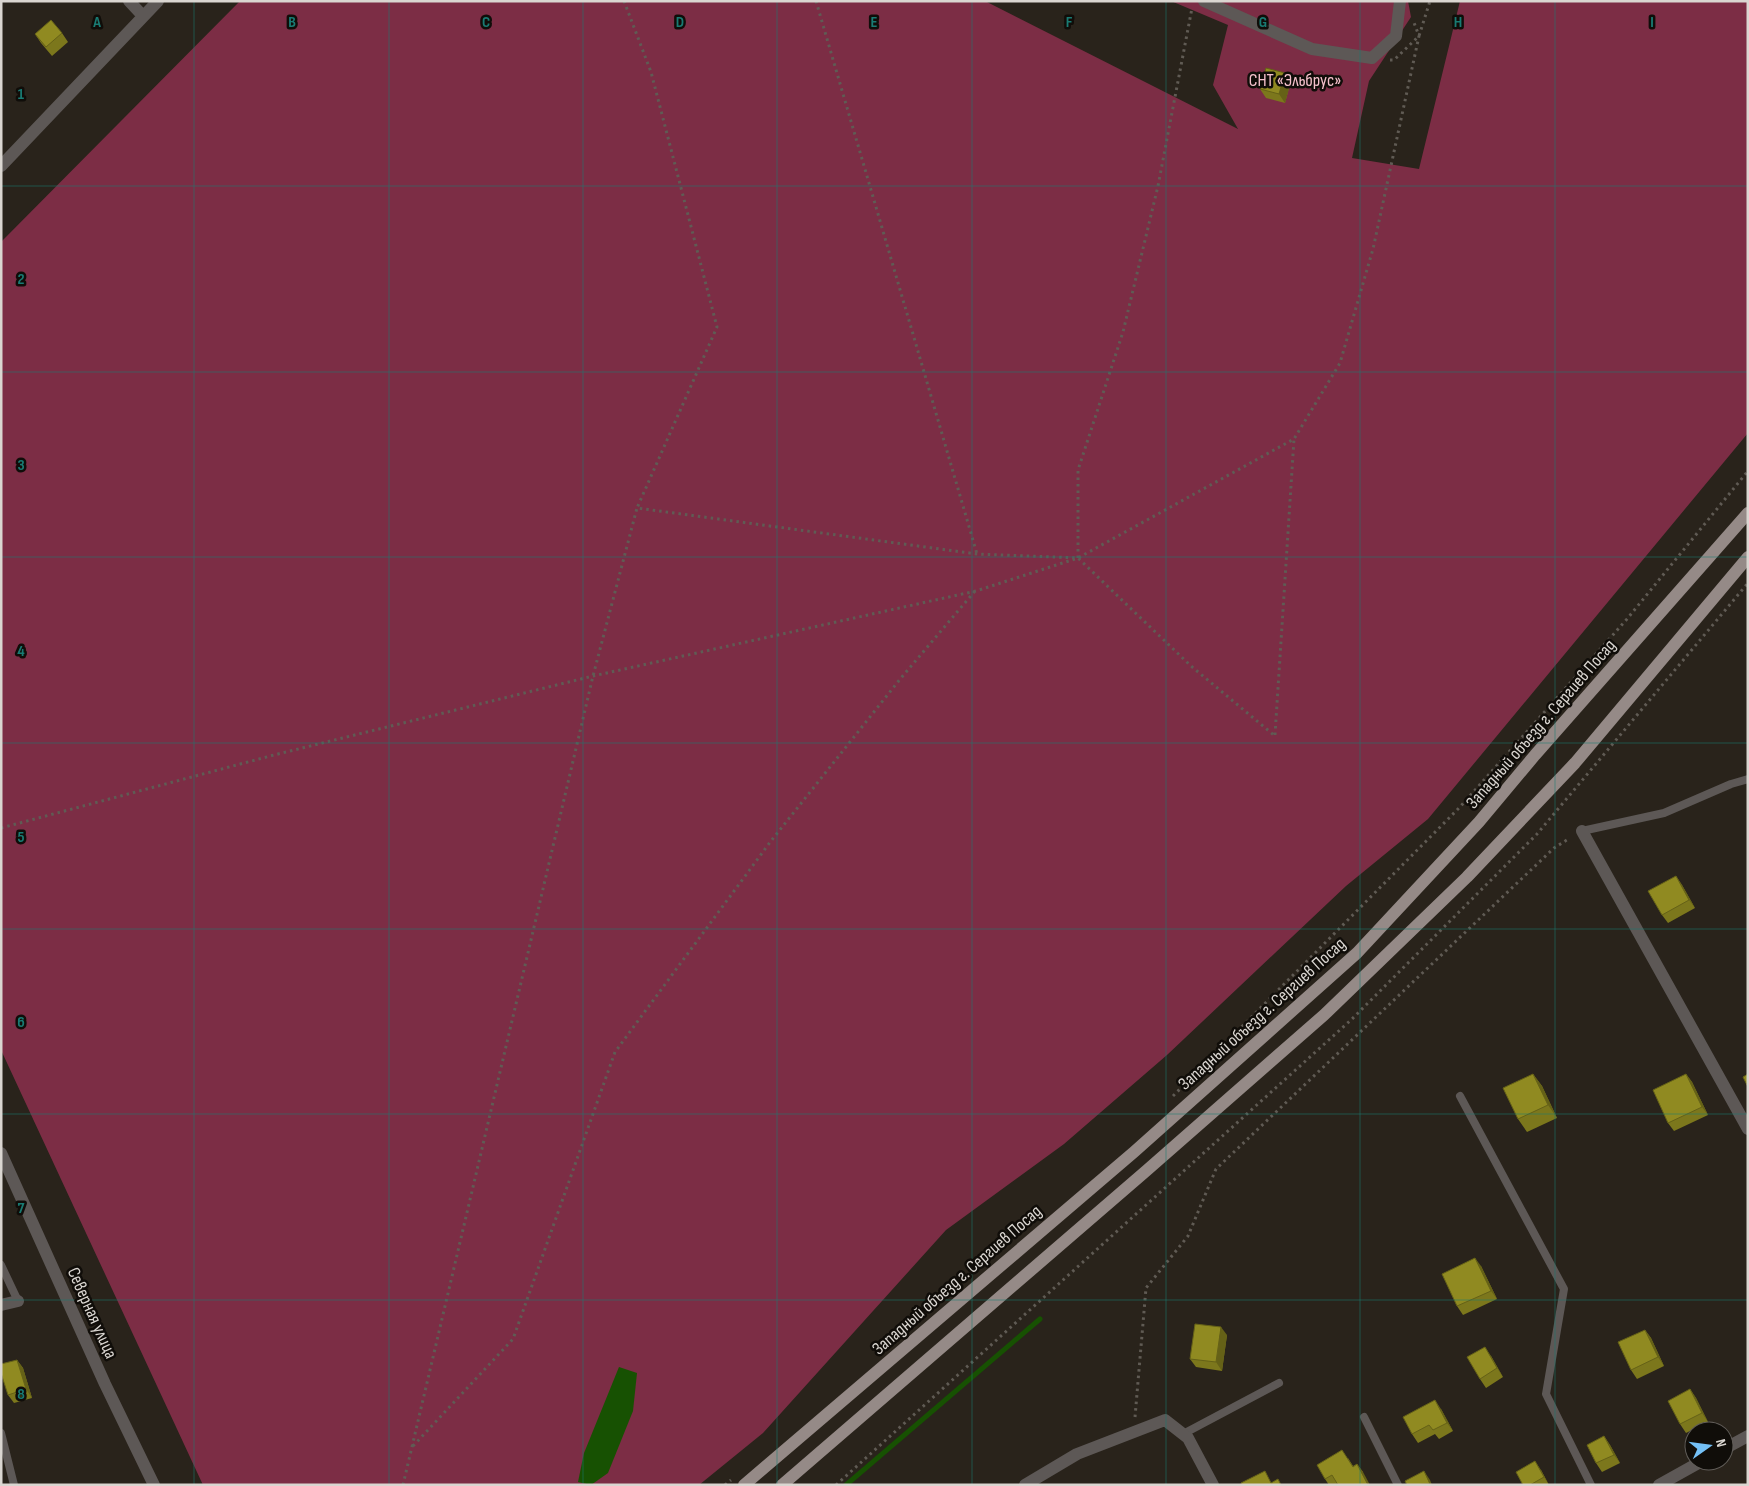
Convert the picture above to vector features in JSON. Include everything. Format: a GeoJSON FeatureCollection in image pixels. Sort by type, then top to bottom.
{"type":"FeatureCollection","features":[{"type":"Feature","properties":{"kind":"main road","name":"Западный объезд г. Сергиев Посад"},"geometry":{"type":"LineString","coordinates":[[738,1482],[1134,1152],[1357,953],[1479,822],[1535,754],[1748,513]]}},
{"type":"Feature","properties":{"kind":"main road"},"geometry":{"type":"LineString","coordinates":[[782,1485],[1309,1028],[1438,905],[1575,763],[1748,556]]}},
{"type":"Feature","properties":{"kind":"street"},"geometry":{"type":"LineString","coordinates":[[129,1],[143,16]]}},
{"type":"Feature","properties":{"kind":"street"},"geometry":{"type":"LineString","coordinates":[[1,166],[158,1]]}},
{"type":"Feature","properties":{"kind":"street"},"geometry":{"type":"LineString","coordinates":[[1204,1],[1312,49],[1372,58],[1396,36],[1400,1]]}},
{"type":"Feature","properties":{"kind":"street"},"geometry":{"type":"LineString","coordinates":[[1582,831],[1748,1129]]}},
{"type":"Feature","properties":{"kind":"street","name":"Северная улица"},"geometry":{"type":"LineString","coordinates":[[1,1153],[105,1384],[154,1485]]}},
{"type":"Feature","properties":{"kind":"street"},"geometry":{"type":"LineString","coordinates":[[1,1305],[18,1301]]}},
{"type":"Feature","properties":{"kind":"street"},"geometry":{"type":"LineString","coordinates":[[1025,1485],[1077,1454],[1165,1420],[1188,1438],[1213,1485]]}},
{"type":"Feature","properties":{"kind":"street"},"geometry":{"type":"LineString","coordinates":[[1734,1444],[1748,1436]]}},
{"type":"Feature","properties":{"kind":"street"},"geometry":{"type":"LineString","coordinates":[[1666,1483],[1686,1471]]}},
{"type":"Feature","properties":{"kind":"lane"},"geometry":{"type":"LineString","coordinates":[[1582,831],[1664,814],[1731,784],[1748,779]]}},
{"type":"Feature","properties":{"kind":"lane"},"geometry":{"type":"LineString","coordinates":[[1460,1096],[1564,1289],[1546,1394],[1591,1485]]}},
{"type":"Feature","properties":{"kind":"lane"},"geometry":{"type":"LineString","coordinates":[[1,1265],[18,1301]]}},
{"type":"Feature","properties":{"kind":"lane"},"geometry":{"type":"LineString","coordinates":[[1183,1434],[1279,1383]]}},
{"type":"Feature","properties":{"kind":"lane"},"geometry":{"type":"LineString","coordinates":[[1364,1417],[1398,1485]]}},
{"type":"Feature","properties":{"kind":"lane"},"geometry":{"type":"LineString","coordinates":[[1,1433],[14,1485]]}},
{"type":"Feature","properties":{"kind":"path"},"geometry":{"type":"LineString","coordinates":[[403,1485],[594,676],[638,508],[717,326],[651,72],[624,1]]}},
{"type":"Feature","properties":{"kind":"path"},"geometry":{"type":"LineString","coordinates":[[816,1],[977,554]]}},
{"type":"Feature","properties":{"kind":"path"},"geometry":{"type":"LineString","coordinates":[[1078,558],[1078,470],[1123,332],[1158,186],[1193,1]]}},
{"type":"Feature","properties":{"kind":"path"},"geometry":{"type":"LineString","coordinates":[[638,508],[977,554],[1078,558],[1191,666],[1275,736],[1294,439],[1340,363],[1373,249],[1419,36],[1412,19]]}},
{"type":"Feature","properties":{"kind":"path"},"geometry":{"type":"LineString","coordinates":[[1,828],[274,755],[594,676],[976,590],[1078,558],[1294,439]]}},
{"type":"Feature","properties":{"kind":"path"},"geometry":{"type":"LineString","coordinates":[[1166,1103],[1460,808],[1627,619],[1748,471]]}},
{"type":"Feature","properties":{"kind":"path"},"geometry":{"type":"LineString","coordinates":[[412,1446],[513,1339],[615,1052],[771,842],[901,678],[976,590]]}},
{"type":"Feature","properties":{"kind":"path"},"geometry":{"type":"LineString","coordinates":[[1133,1432],[1146,1288],[1188,1236],[1216,1169],[1554,848],[1582,831]]}},
{"type":"Feature","properties":{"kind":"path"},"geometry":{"type":"LineString","coordinates":[[725,1485],[738,1482]]}},
{"type":"Feature","properties":{"kind":"green space","name":"СНТ «Эльбрус»"},"geometry":{"type":"Polygon","coordinates":[[[240,1],[985,1],[1238,129],[1213,85],[1228,25],[1171,1],[1408,1],[1411,17],[1369,81],[1352,158],[1419,169],[1460,1],[1748,1],[1748,433],[1428,819],[1346,886],[1167,1055],[1064,1144],[946,1230],[763,1433],[699,1485],[203,1485],[1,1050],[1,242],[240,1]]]}},
{"type":"Feature","properties":{"kind":"shaded area"},"geometry":{"type":"Polygon","coordinates":[[[619,1367],[637,1373],[633,1411],[608,1473],[591,1485],[578,1482],[584,1453],[619,1367]]]}},
{"type":"Feature","properties":{"kind":"building"},"geometry":{"type":"Polygon","coordinates":[[[51,20],[62,33],[46,47],[35,34],[51,20]]]}},
{"type":"Feature","properties":{"kind":"building"},"geometry":{"type":"Polygon","coordinates":[[[1266,68],[1285,73],[1279,94],[1260,89],[1266,68]]]}},
{"type":"Feature","properties":{"kind":"building"},"geometry":{"type":"Polygon","coordinates":[[[1676,876],[1689,900],[1662,915],[1648,891],[1676,876]]]}},
{"type":"Feature","properties":{"kind":"building"},"geometry":{"type":"Polygon","coordinates":[[[1533,1074],[1548,1105],[1518,1119],[1503,1088],[1533,1074]]]}},
{"type":"Feature","properties":{"kind":"building"},"geometry":{"type":"Polygon","coordinates":[[[1686,1074],[1702,1107],[1668,1123],[1653,1090],[1686,1074]]]}},
{"type":"Feature","properties":{"kind":"building"},"geometry":{"type":"Polygon","coordinates":[[[1748,1074],[1748,1087],[1743,1077],[1748,1074]]]}},
{"type":"Feature","properties":{"kind":"building"},"geometry":{"type":"Polygon","coordinates":[[[1475,1258],[1491,1291],[1457,1306],[1442,1274],[1475,1258]]]}},
{"type":"Feature","properties":{"kind":"building"},"geometry":{"type":"Polygon","coordinates":[[[1195,1324],[1221,1327],[1216,1362],[1190,1359],[1195,1324]]]}},
{"type":"Feature","properties":{"kind":"building"},"geometry":{"type":"Polygon","coordinates":[[[1645,1330],[1658,1357],[1631,1370],[1618,1342],[1645,1330]]]}},
{"type":"Feature","properties":{"kind":"building"},"geometry":{"type":"Polygon","coordinates":[[[1485,1347],[1497,1368],[1480,1379],[1467,1357],[1485,1347]]]}},
{"type":"Feature","properties":{"kind":"building"},"geometry":{"type":"Polygon","coordinates":[[[17,1360],[26,1389],[8,1395],[1,1373],[1,1364],[17,1360]]]}},
{"type":"Feature","properties":{"kind":"building"},"geometry":{"type":"Polygon","coordinates":[[[1690,1389],[1702,1413],[1680,1424],[1668,1401],[1690,1389]]]}},
{"type":"Feature","properties":{"kind":"building"},"geometry":{"type":"Polygon","coordinates":[[[1435,1400],[1447,1423],[1433,1430],[1429,1425],[1412,1434],[1403,1417],[1435,1400]]]}},
{"type":"Feature","properties":{"kind":"building"},"geometry":{"type":"Polygon","coordinates":[[[1604,1436],[1614,1455],[1596,1463],[1587,1445],[1604,1436]]]}},
{"type":"Feature","properties":{"kind":"building"},"geometry":{"type":"Polygon","coordinates":[[[1342,1450],[1353,1467],[1357,1464],[1368,1485],[1338,1485],[1332,1475],[1325,1479],[1317,1465],[1342,1450]]]}},
{"type":"Feature","properties":{"kind":"building"},"geometry":{"type":"Polygon","coordinates":[[[1535,1461],[1544,1477],[1530,1485],[1523,1485],[1516,1472],[1535,1461]]]}},
{"type":"Feature","properties":{"kind":"building"},"geometry":{"type":"Polygon","coordinates":[[[1265,1471],[1271,1483],[1278,1479],[1281,1485],[1242,1485],[1241,1483],[1265,1471]]]}},
{"type":"Feature","properties":{"kind":"building"},"geometry":{"type":"Polygon","coordinates":[[[1424,1471],[1430,1484],[1407,1485],[1405,1481],[1424,1471]]]}},
{"type":"Feature","properties":{"kind":"waterway"},"geometry":{"type":"LineString","coordinates":[[846,1485],[1040,1319]]}}]}
